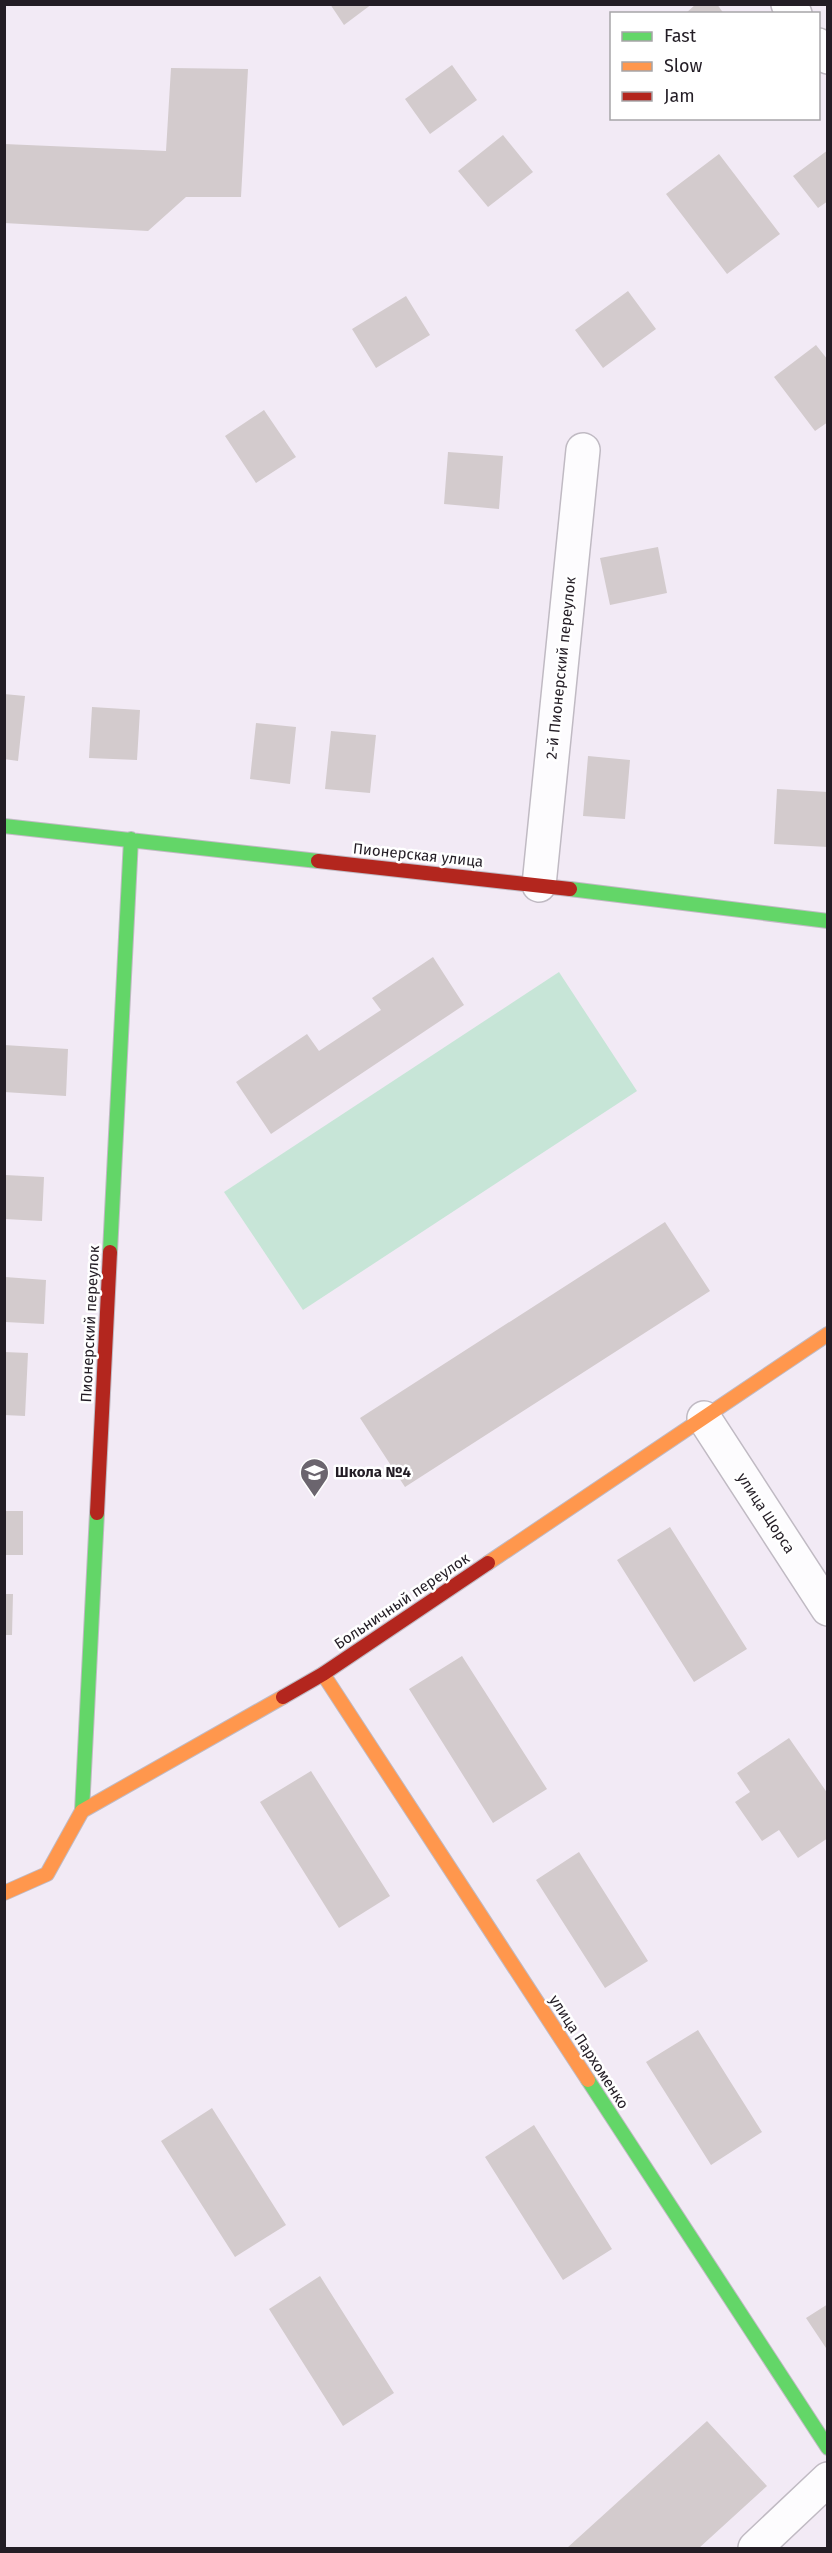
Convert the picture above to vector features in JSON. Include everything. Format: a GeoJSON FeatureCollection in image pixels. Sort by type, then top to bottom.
{"type":"FeatureCollection","features":[{"type":"Feature","properties":{"kind":"street","name":"2-й Пионерский переулок"},"geometry":{"type":"LineString","coordinates":[[539,885],[583,450]]}},
{"type":"Feature","properties":{"kind":"street","name":"Пионерская улица"},"geometry":{"type":"LineString","coordinates":[[4,826],[539,885],[828,921]]}},
{"type":"Feature","properties":{"kind":"street","name":"Пионерский переулок"},"geometry":{"type":"LineString","coordinates":[[82,1811],[131,840]]}},
{"type":"Feature","properties":{"kind":"street","name":"Больничный переулок"},"geometry":{"type":"LineString","coordinates":[[82,1811],[323,1674],[828,1334]]}},
{"type":"Feature","properties":{"kind":"street","name":"улица Щорса"},"geometry":{"type":"LineString","coordinates":[[704,1418],[828,1609]]}},
{"type":"Feature","properties":{"kind":"street","name":"улица Пархоменко"},"geometry":{"type":"LineString","coordinates":[[323,1674],[828,2448]]}},
{"type":"Feature","properties":{"kind":"street"},"geometry":{"type":"LineString","coordinates":[[4,1893],[47,1874],[82,1811]]}},
{"type":"Feature","properties":{"kind":"street"},"geometry":{"type":"LineString","coordinates":[[755,2548],[828,2479]]}},
{"type":"Feature","properties":{"kind":"green space"},"geometry":{"type":"Polygon","coordinates":[[[559,972],[637,1091],[303,1310],[224,1192],[559,972]]]}},
{"type":"Feature","properties":{"kind":"building"},"geometry":{"type":"Polygon","coordinates":[[[330,4],[372,4],[344,25],[330,4]]]}},
{"type":"Feature","properties":{"kind":"building"},"geometry":{"type":"Polygon","coordinates":[[[696,4],[717,4],[723,12],[687,12],[696,4]]]}},
{"type":"Feature","properties":{"kind":"building"},"geometry":{"type":"Polygon","coordinates":[[[452,65],[477,100],[430,134],[405,99],[452,65]]]}},
{"type":"Feature","properties":{"kind":"building"},"geometry":{"type":"Polygon","coordinates":[[[171,68],[248,69],[241,197],[186,197],[148,231],[4,223],[4,144],[166,151],[171,68]]]}},
{"type":"Feature","properties":{"kind":"building"},"geometry":{"type":"Polygon","coordinates":[[[503,135],[533,172],[488,207],[458,171],[503,135]]]}},
{"type":"Feature","properties":{"kind":"building"},"geometry":{"type":"Polygon","coordinates":[[[828,150],[828,201],[818,208],[793,176],[828,150]]]}},
{"type":"Feature","properties":{"kind":"building"},"geometry":{"type":"Polygon","coordinates":[[[719,154],[780,234],[727,274],[666,194],[719,154]]]}},
{"type":"Feature","properties":{"kind":"building"},"geometry":{"type":"Polygon","coordinates":[[[628,291],[656,329],[603,368],[575,330],[628,291]]]}},
{"type":"Feature","properties":{"kind":"building"},"geometry":{"type":"Polygon","coordinates":[[[406,296],[430,335],[376,368],[352,329],[406,296]]]}},
{"type":"Feature","properties":{"kind":"building"},"geometry":{"type":"Polygon","coordinates":[[[816,345],[828,360],[828,422],[815,431],[774,377],[816,345]]]}},
{"type":"Feature","properties":{"kind":"building"},"geometry":{"type":"Polygon","coordinates":[[[264,410],[296,457],[256,483],[225,436],[264,410]]]}},
{"type":"Feature","properties":{"kind":"building"},"geometry":{"type":"Polygon","coordinates":[[[448,452],[503,456],[499,509],[444,504],[448,452]]]}},
{"type":"Feature","properties":{"kind":"building"},"geometry":{"type":"Polygon","coordinates":[[[658,547],[667,593],[610,605],[600,558],[658,547]]]}},
{"type":"Feature","properties":{"kind":"building"},"geometry":{"type":"Polygon","coordinates":[[[4,694],[25,696],[18,761],[4,759],[4,694]]]}},
{"type":"Feature","properties":{"kind":"building"},"geometry":{"type":"Polygon","coordinates":[[[92,707],[140,710],[137,760],[89,758],[92,707]]]}},
{"type":"Feature","properties":{"kind":"building"},"geometry":{"type":"Polygon","coordinates":[[[256,723],[296,727],[290,784],[250,779],[256,723]]]}},
{"type":"Feature","properties":{"kind":"building"},"geometry":{"type":"Polygon","coordinates":[[[331,731],[376,735],[370,793],[325,789],[331,731]]]}},
{"type":"Feature","properties":{"kind":"building"},"geometry":{"type":"Polygon","coordinates":[[[588,756],[630,760],[625,819],[583,816],[588,756]]]}},
{"type":"Feature","properties":{"kind":"building"},"geometry":{"type":"Polygon","coordinates":[[[777,789],[828,792],[828,847],[774,844],[777,789]]]}},
{"type":"Feature","properties":{"kind":"building"},"geometry":{"type":"Polygon","coordinates":[[[433,957],[464,1005],[271,1134],[236,1082],[307,1034],[319,1051],[381,1010],[372,998],[433,957]]]}},
{"type":"Feature","properties":{"kind":"building"},"geometry":{"type":"Polygon","coordinates":[[[4,1045],[68,1049],[66,1096],[4,1092],[4,1045]]]}},
{"type":"Feature","properties":{"kind":"building"},"geometry":{"type":"Polygon","coordinates":[[[5,1175],[44,1177],[42,1221],[5,1219],[5,1175]]]}},
{"type":"Feature","properties":{"kind":"building"},"geometry":{"type":"Polygon","coordinates":[[[665,1222],[710,1291],[405,1487],[360,1418],[665,1222]]]}},
{"type":"Feature","properties":{"kind":"building"},"geometry":{"type":"Polygon","coordinates":[[[5,1277],[46,1280],[44,1324],[5,1322],[5,1277]]]}},
{"type":"Feature","properties":{"kind":"building"},"geometry":{"type":"Polygon","coordinates":[[[4,1352],[28,1353],[25,1416],[4,1415],[4,1352]]]}},
{"type":"Feature","properties":{"kind":"building"},"geometry":{"type":"Polygon","coordinates":[[[4,1511],[23,1511],[23,1555],[4,1555],[4,1511]]]}},
{"type":"Feature","properties":{"kind":"building"},"geometry":{"type":"Polygon","coordinates":[[[670,1527],[747,1649],[694,1682],[617,1560],[670,1527]]]}},
{"type":"Feature","properties":{"kind":"building"},"geometry":{"type":"Polygon","coordinates":[[[4,1594],[13,1594],[12,1635],[4,1635],[4,1594]]]}},
{"type":"Feature","properties":{"kind":"building"},"geometry":{"type":"Polygon","coordinates":[[[462,1656],[547,1789],[493,1823],[409,1689],[462,1656]]]}},
{"type":"Feature","properties":{"kind":"building"},"geometry":{"type":"Polygon","coordinates":[[[789,1738],[828,1794],[828,1838],[798,1858],[779,1830],[762,1841],[735,1802],[750,1792],[737,1773],[789,1738]]]}},
{"type":"Feature","properties":{"kind":"building"},"geometry":{"type":"Polygon","coordinates":[[[311,1771],[390,1896],[339,1928],[260,1802],[311,1771]]]}},
{"type":"Feature","properties":{"kind":"building"},"geometry":{"type":"Polygon","coordinates":[[[579,1852],[648,1961],[605,1988],[536,1880],[579,1852]]]}},
{"type":"Feature","properties":{"kind":"building"},"geometry":{"type":"Polygon","coordinates":[[[698,2030],[762,2132],[711,2165],[646,2062],[698,2030]]]}},
{"type":"Feature","properties":{"kind":"building"},"geometry":{"type":"Polygon","coordinates":[[[212,2108],[286,2225],[235,2257],[161,2141],[212,2108]]]}},
{"type":"Feature","properties":{"kind":"building"},"geometry":{"type":"Polygon","coordinates":[[[534,2125],[612,2249],[563,2280],[485,2157],[534,2125]]]}},
{"type":"Feature","properties":{"kind":"building"},"geometry":{"type":"Polygon","coordinates":[[[320,2276],[394,2393],[343,2426],[269,2309],[320,2276]]]}},
{"type":"Feature","properties":{"kind":"building"},"geometry":{"type":"Polygon","coordinates":[[[828,2304],[828,2351],[806,2318],[828,2304]]]}},
{"type":"Feature","properties":{"kind":"building"},"geometry":{"type":"Polygon","coordinates":[[[707,2421],[767,2486],[699,2548],[567,2548],[707,2421]]]}},
{"type":"Feature","properties":{"kind":"traffic: fast"},"geometry":{"type":"LineString","coordinates":[[4,826],[318,861]]}},
{"type":"Feature","properties":{"kind":"traffic: fast"},"geometry":{"type":"LineString","coordinates":[[110,1252],[131,839]]}},
{"type":"Feature","properties":{"kind":"traffic: fast"},"geometry":{"type":"LineString","coordinates":[[570,889],[828,921]]}},
{"type":"Feature","properties":{"kind":"traffic: fast"},"geometry":{"type":"LineString","coordinates":[[82,1811],[97,1513]]}},
{"type":"Feature","properties":{"kind":"traffic: fast"},"geometry":{"type":"LineString","coordinates":[[588,2080],[828,2448]]}},
{"type":"Feature","properties":{"kind":"traffic: slow"},"geometry":{"type":"LineString","coordinates":[[488,1563],[828,1334]]}},
{"type":"Feature","properties":{"kind":"traffic: slow"},"geometry":{"type":"LineString","coordinates":[[323,1674],[588,2080]]}},
{"type":"Feature","properties":{"kind":"traffic: slow"},"geometry":{"type":"LineString","coordinates":[[4,1893],[47,1874],[82,1811],[283,1697]]}},
{"type":"Feature","properties":{"kind":"traffic: jam"},"geometry":{"type":"LineString","coordinates":[[318,861],[570,889]]}},
{"type":"Feature","properties":{"kind":"traffic: jam"},"geometry":{"type":"LineString","coordinates":[[97,1513],[110,1252]]}},
{"type":"Feature","properties":{"kind":"traffic: jam"},"geometry":{"type":"LineString","coordinates":[[283,1697],[323,1674],[488,1563]]}},
{"type":"Feature","properties":{"kind":"place","name":"Школа №4"},"geometry":{"type":"Point","coordinates":[314,1498]}}]}
